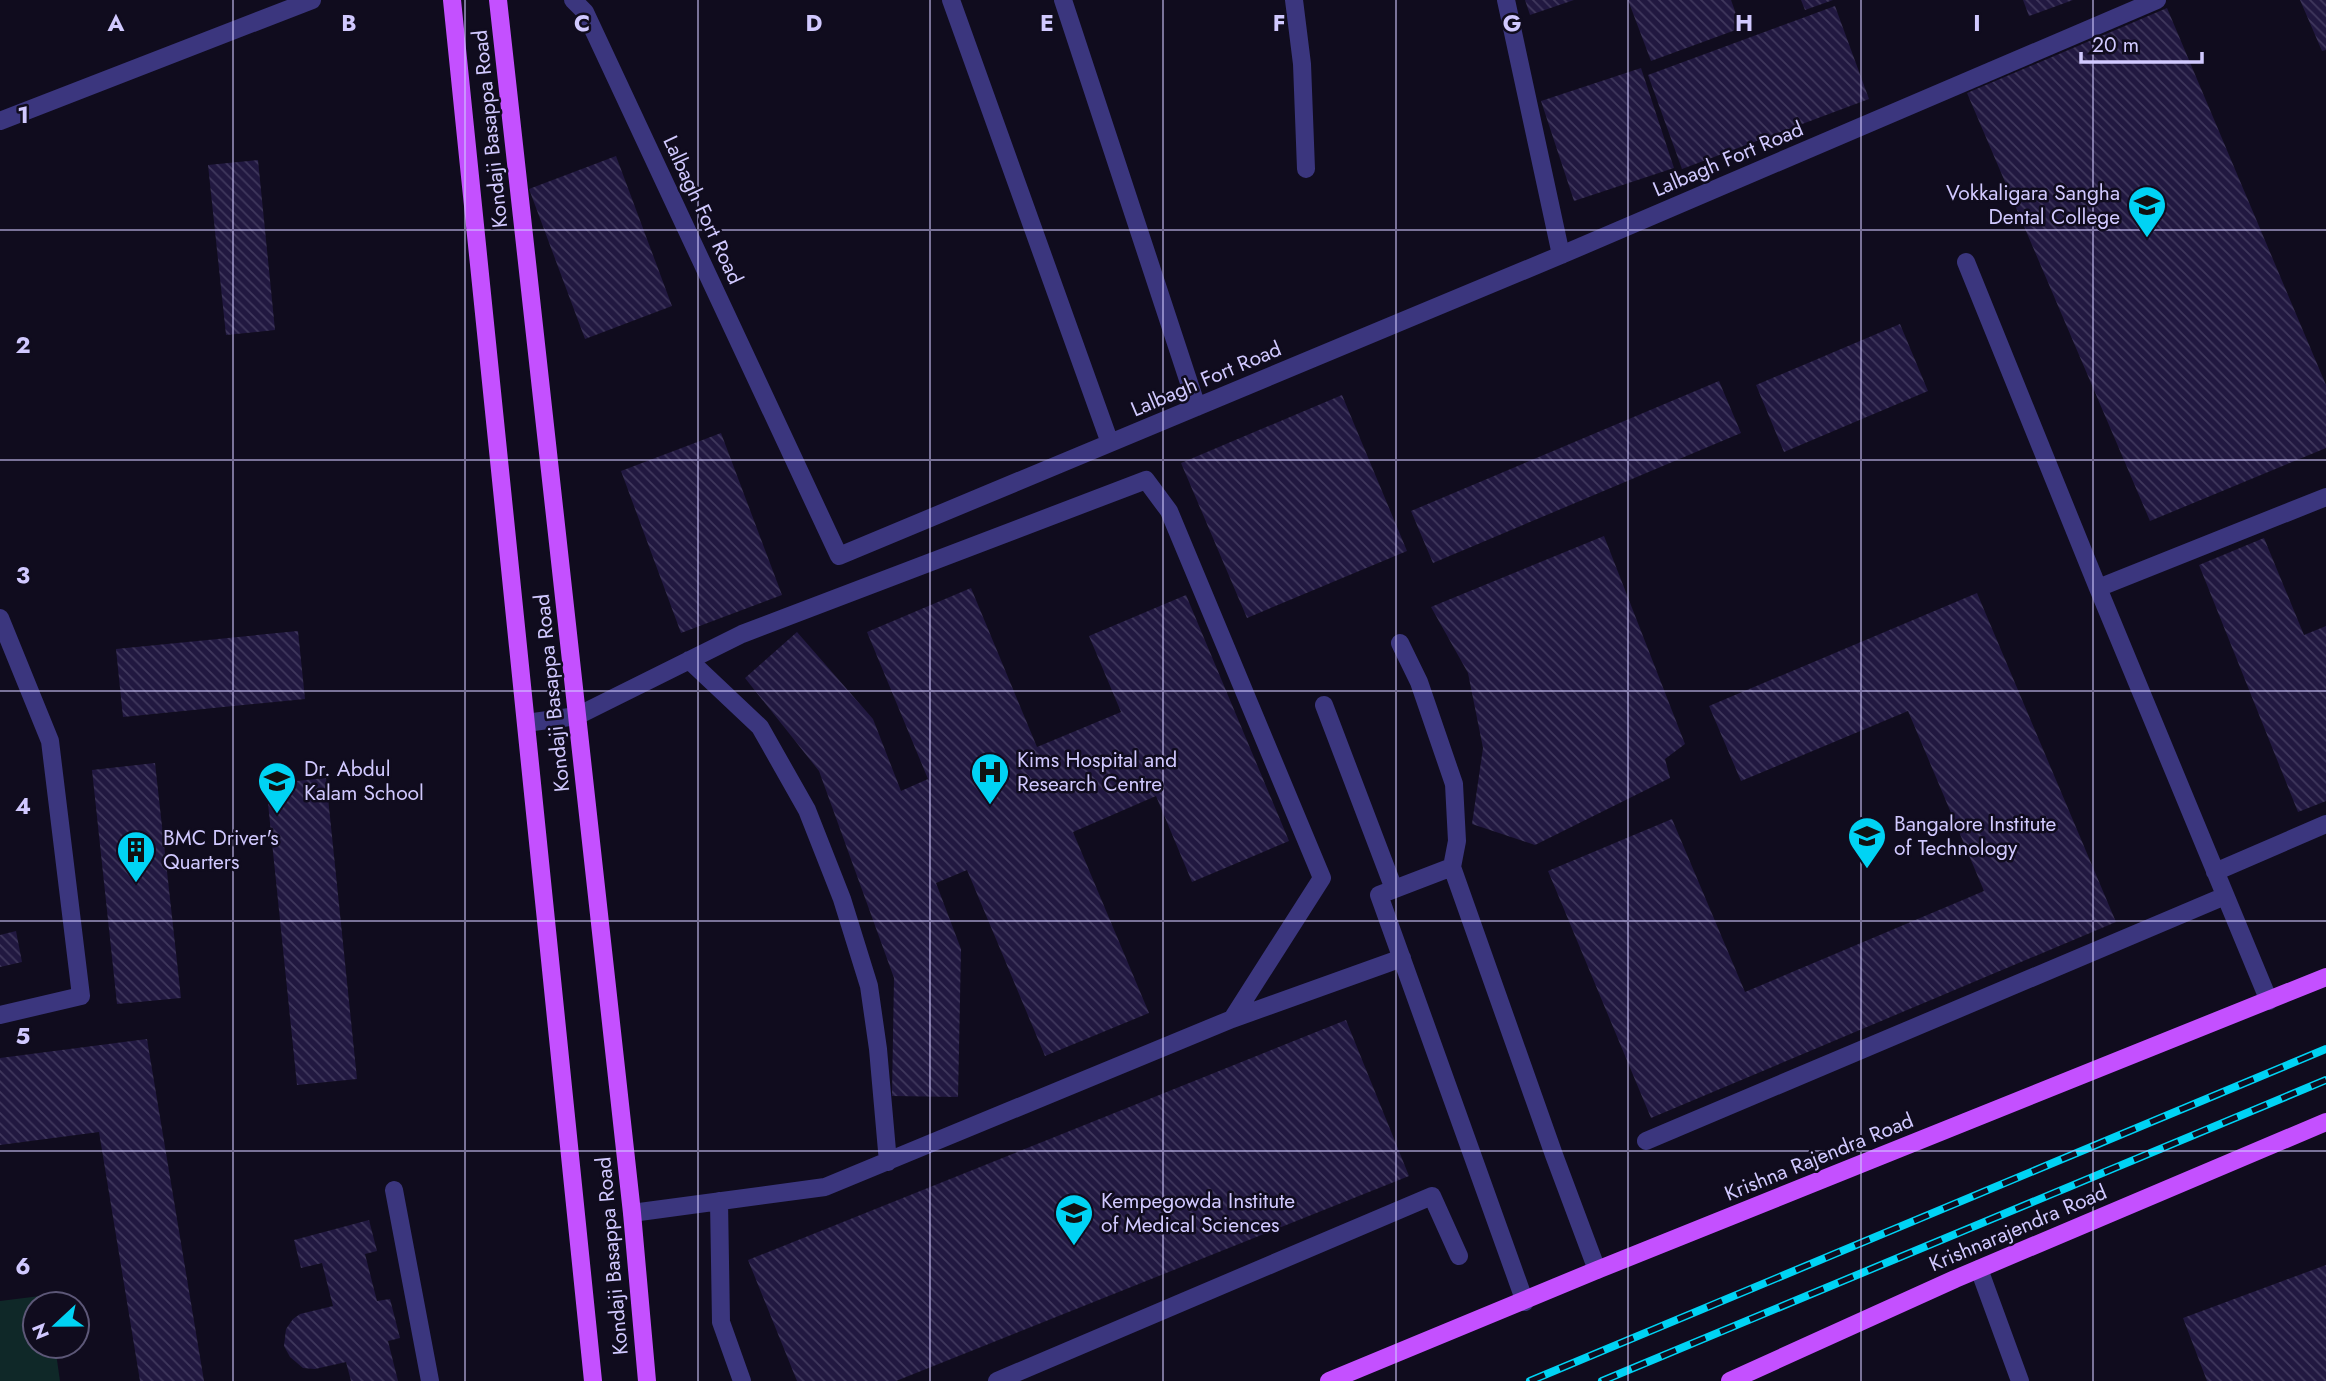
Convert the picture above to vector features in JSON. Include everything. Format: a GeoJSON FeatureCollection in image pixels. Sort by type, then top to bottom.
{"type":"FeatureCollection","features":[{"type":"Feature","properties":{"kind":"main road","name":"Kondaji Basappa Road"},"geometry":{"type":"LineString","coordinates":[[452,0],[593,1381]]}},
{"type":"Feature","properties":{"kind":"main road","name":"Kondaji Basappa Road"},"geometry":{"type":"LineString","coordinates":[[498,0],[632,1213],[647,1381]]}},
{"type":"Feature","properties":{"kind":"main road","name":"Krishna Rajendra Road"},"geometry":{"type":"LineString","coordinates":[[1329,1381],[1597,1270],[2326,977]]}},
{"type":"Feature","properties":{"kind":"main road","name":"Krishnarajendra Road"},"geometry":{"type":"LineString","coordinates":[[1730,1381],[1979,1269],[2326,1122]]}},
{"type":"Feature","properties":{"kind":"street"},"geometry":{"type":"LineString","coordinates":[[0,121],[312,0]]}},
{"type":"Feature","properties":{"kind":"street","name":"Lalbagh Fort Road"},"geometry":{"type":"LineString","coordinates":[[573,0],[585,12],[839,556],[1561,255],[2148,2]]}},
{"type":"Feature","properties":{"kind":"street"},"geometry":{"type":"LineString","coordinates":[[951,0],[1110,443]]}},
{"type":"Feature","properties":{"kind":"street"},"geometry":{"type":"LineString","coordinates":[[1063,0],[1197,407]]}},
{"type":"Feature","properties":{"kind":"street"},"geometry":{"type":"LineString","coordinates":[[1294,0],[1302,64],[1306,169]]}},
{"type":"Feature","properties":{"kind":"street"},"geometry":{"type":"LineString","coordinates":[[1506,0],[1561,255]]}},
{"type":"Feature","properties":{"kind":"street"},"geometry":{"type":"LineString","coordinates":[[1966,262],[2269,1001]]}},
{"type":"Feature","properties":{"kind":"street"},"geometry":{"type":"LineString","coordinates":[[526,723],[577,716],[742,634],[1146,480],[1169,511],[1322,878],[1232,1019]]}},
{"type":"Feature","properties":{"kind":"street"},"geometry":{"type":"LineString","coordinates":[[2098,588],[2326,497]]}},
{"type":"Feature","properties":{"kind":"street"},"geometry":{"type":"LineString","coordinates":[[0,618],[50,741],[81,996],[0,1015]]}},
{"type":"Feature","properties":{"kind":"street"},"geometry":{"type":"LineString","coordinates":[[1400,643],[1419,682],[1454,784],[1457,841],[1452,867],[1597,1270]]}},
{"type":"Feature","properties":{"kind":"street"},"geometry":{"type":"LineString","coordinates":[[688,660],[760,727],[807,810],[842,899],[869,986],[878,1049],[888,1162]]}},
{"type":"Feature","properties":{"kind":"street"},"geometry":{"type":"LineString","coordinates":[[1324,705],[1394,889]]}},
{"type":"Feature","properties":{"kind":"street"},"geometry":{"type":"LineString","coordinates":[[2215,872],[2326,824]]}},
{"type":"Feature","properties":{"kind":"street"},"geometry":{"type":"LineString","coordinates":[[1452,867],[1379,895],[1525,1301]]}},
{"type":"Feature","properties":{"kind":"street"},"geometry":{"type":"LineString","coordinates":[[1646,1141],[2225,896]]}},
{"type":"Feature","properties":{"kind":"street"},"geometry":{"type":"LineString","coordinates":[[632,1213],[825,1187],[1232,1019],[1402,958]]}},
{"type":"Feature","properties":{"kind":"street"},"geometry":{"type":"LineString","coordinates":[[394,1190],[430,1381]]}},
{"type":"Feature","properties":{"kind":"street"},"geometry":{"type":"LineString","coordinates":[[997,1381],[1432,1196],[1459,1256]]}},
{"type":"Feature","properties":{"kind":"street"},"geometry":{"type":"LineString","coordinates":[[719,1201],[720,1322],[742,1381]]}},
{"type":"Feature","properties":{"kind":"street"},"geometry":{"type":"LineString","coordinates":[[1979,1269],[2020,1381]]}},
{"type":"Feature","properties":{"kind":"green space"},"geometry":{"type":"Polygon","coordinates":[[[21,1298],[21,1360],[57,1360],[60,1381],[0,1381],[0,1301],[21,1298]]]}},
{"type":"Feature","properties":{"kind":"building"},"geometry":{"type":"Polygon","coordinates":[[[1525,0],[1574,0],[1530,15],[1525,0]]]}},
{"type":"Feature","properties":{"kind":"building"},"geometry":{"type":"Polygon","coordinates":[[[1628,0],[1731,0],[1741,28],[1651,61],[1628,0]]]}},
{"type":"Feature","properties":{"kind":"building"},"geometry":{"type":"Polygon","coordinates":[[[1801,0],[1833,0],[1805,10],[1801,0]]]}},
{"type":"Feature","properties":{"kind":"building"},"geometry":{"type":"Polygon","coordinates":[[[2023,0],[2073,0],[2029,16],[2023,0]]]}},
{"type":"Feature","properties":{"kind":"building"},"geometry":{"type":"Polygon","coordinates":[[[2300,0],[2326,0],[2326,50],[2322,51],[2300,0]]]}},
{"type":"Feature","properties":{"kind":"building"},"geometry":{"type":"Polygon","coordinates":[[[1835,6],[1869,99],[1682,169],[1648,75],[1835,6]]]}},
{"type":"Feature","properties":{"kind":"building","name":"Vokkaligara Sangha Dental College"},"geometry":{"type":"Polygon","coordinates":[[[2167,8],[2326,385],[2326,448],[2150,521],[1967,93],[2167,8]]]}},
{"type":"Feature","properties":{"kind":"building"},"geometry":{"type":"Polygon","coordinates":[[[1641,68],[1674,168],[1574,201],[1541,101],[1641,68]]]}},
{"type":"Feature","properties":{"kind":"building"},"geometry":{"type":"Polygon","coordinates":[[[616,156],[672,306],[585,339],[529,189],[616,156]]]}},
{"type":"Feature","properties":{"kind":"building"},"geometry":{"type":"Polygon","coordinates":[[[258,160],[275,330],[226,335],[208,165],[258,160]]]}},
{"type":"Feature","properties":{"kind":"building"},"geometry":{"type":"Polygon","coordinates":[[[1900,324],[1928,391],[1784,452],[1756,385],[1900,324]]]}},
{"type":"Feature","properties":{"kind":"building"},"geometry":{"type":"Polygon","coordinates":[[[1719,381],[1741,433],[1433,563],[1411,511],[1719,381]]]}},
{"type":"Feature","properties":{"kind":"building"},"geometry":{"type":"Polygon","coordinates":[[[1342,395],[1407,551],[1247,618],[1181,463],[1342,395]]]}},
{"type":"Feature","properties":{"kind":"building"},"geometry":{"type":"Polygon","coordinates":[[[721,433],[782,595],[681,633],[621,471],[721,433]]]}},
{"type":"Feature","properties":{"kind":"building"},"geometry":{"type":"Polygon","coordinates":[[[1604,536],[1685,744],[1665,759],[1670,778],[1535,845],[1472,824],[1483,748],[1468,673],[1431,607],[1604,536]]]}},
{"type":"Feature","properties":{"kind":"building"},"geometry":{"type":"Polygon","coordinates":[[[2264,538],[2304,635],[2326,626],[2326,801],[2298,812],[2199,565],[2264,538]]]}},
{"type":"Feature","properties":{"kind":"building"},"geometry":{"type":"Polygon","coordinates":[[[971,588],[1037,747],[1121,712],[1089,636],[1186,595],[1289,841],[1192,882],[1156,796],[1073,832],[1149,1013],[1045,1056],[967,870],[936,883],[961,949],[958,1097],[892,1096],[894,978],[819,771],[745,678],[797,632],[873,719],[901,791],[928,779],[867,632],[971,588]]]}},
{"type":"Feature","properties":{"kind":"building"},"geometry":{"type":"Polygon","coordinates":[[[1977,593],[2116,922],[1651,1118],[1548,871],[1672,819],[1745,992],[1984,891],[1908,711],[1741,781],[1709,706],[1977,593]]]}},
{"type":"Feature","properties":{"kind":"building"},"geometry":{"type":"Polygon","coordinates":[[[298,631],[305,699],[123,717],[116,649],[298,631]]]}},
{"type":"Feature","properties":{"kind":"building","name":"BMC Driver's Quarters"},"geometry":{"type":"Polygon","coordinates":[[[155,763],[181,998],[117,1004],[92,770],[155,763]]]}},
{"type":"Feature","properties":{"kind":"building"},"geometry":{"type":"Polygon","coordinates":[[[326,778],[357,1079],[297,1085],[266,784],[326,778]]]}},
{"type":"Feature","properties":{"kind":"building"},"geometry":{"type":"Polygon","coordinates":[[[16,931],[22,962],[0,967],[0,935],[16,931]]]}},
{"type":"Feature","properties":{"kind":"building"},"geometry":{"type":"Polygon","coordinates":[[[1346,1020],[1409,1176],[896,1381],[797,1381],[748,1260],[1346,1020]]]}},
{"type":"Feature","properties":{"kind":"building"},"geometry":{"type":"Polygon","coordinates":[[[147,1039],[204,1381],[140,1381],[99,1132],[0,1145],[0,1058],[147,1039]]]}},
{"type":"Feature","properties":{"kind":"building"},"geometry":{"type":"Polygon","coordinates":[[[369,1220],[377,1251],[365,1254],[377,1301],[390,1299],[400,1338],[388,1341],[398,1381],[351,1381],[346,1362],[315,1369],[303,1368],[290,1357],[284,1346],[286,1329],[293,1319],[300,1314],[333,1306],[322,1263],[301,1268],[294,1240],[369,1220]]]}},
{"type":"Feature","properties":{"kind":"building"},"geometry":{"type":"Polygon","coordinates":[[[2326,1265],[2326,1381],[2207,1381],[2183,1318],[2326,1265]]]}},
{"type":"Feature","properties":{"kind":"railway"},"geometry":{"type":"LineString","coordinates":[[1530,1381],[2326,1049]]}},
{"type":"Feature","properties":{"kind":"railway"},"geometry":{"type":"LineString","coordinates":[[1602,1381],[2326,1080]]}},
{"type":"Feature","properties":{"kind":"place","name":"Vokkaligara Sangha Dental College"},"geometry":{"type":"Point","coordinates":[2147,239]}},
{"type":"Feature","properties":{"kind":"place","name":"Kims Hospital and Research Centre"},"geometry":{"type":"Point","coordinates":[990,806]}},
{"type":"Feature","properties":{"kind":"place","name":"Dr. Abdul Kalam School"},"geometry":{"type":"Point","coordinates":[277,815]}},
{"type":"Feature","properties":{"kind":"place","name":"Bangalore Institute of Technology"},"geometry":{"type":"Point","coordinates":[1867,870]}},
{"type":"Feature","properties":{"kind":"place","name":"BMC Driver's Quarters"},"geometry":{"type":"Point","coordinates":[136,884]}},
{"type":"Feature","properties":{"kind":"place","name":"Kempegowda Institute of Medical Sciences"},"geometry":{"type":"Point","coordinates":[1074,1247]}}]}
